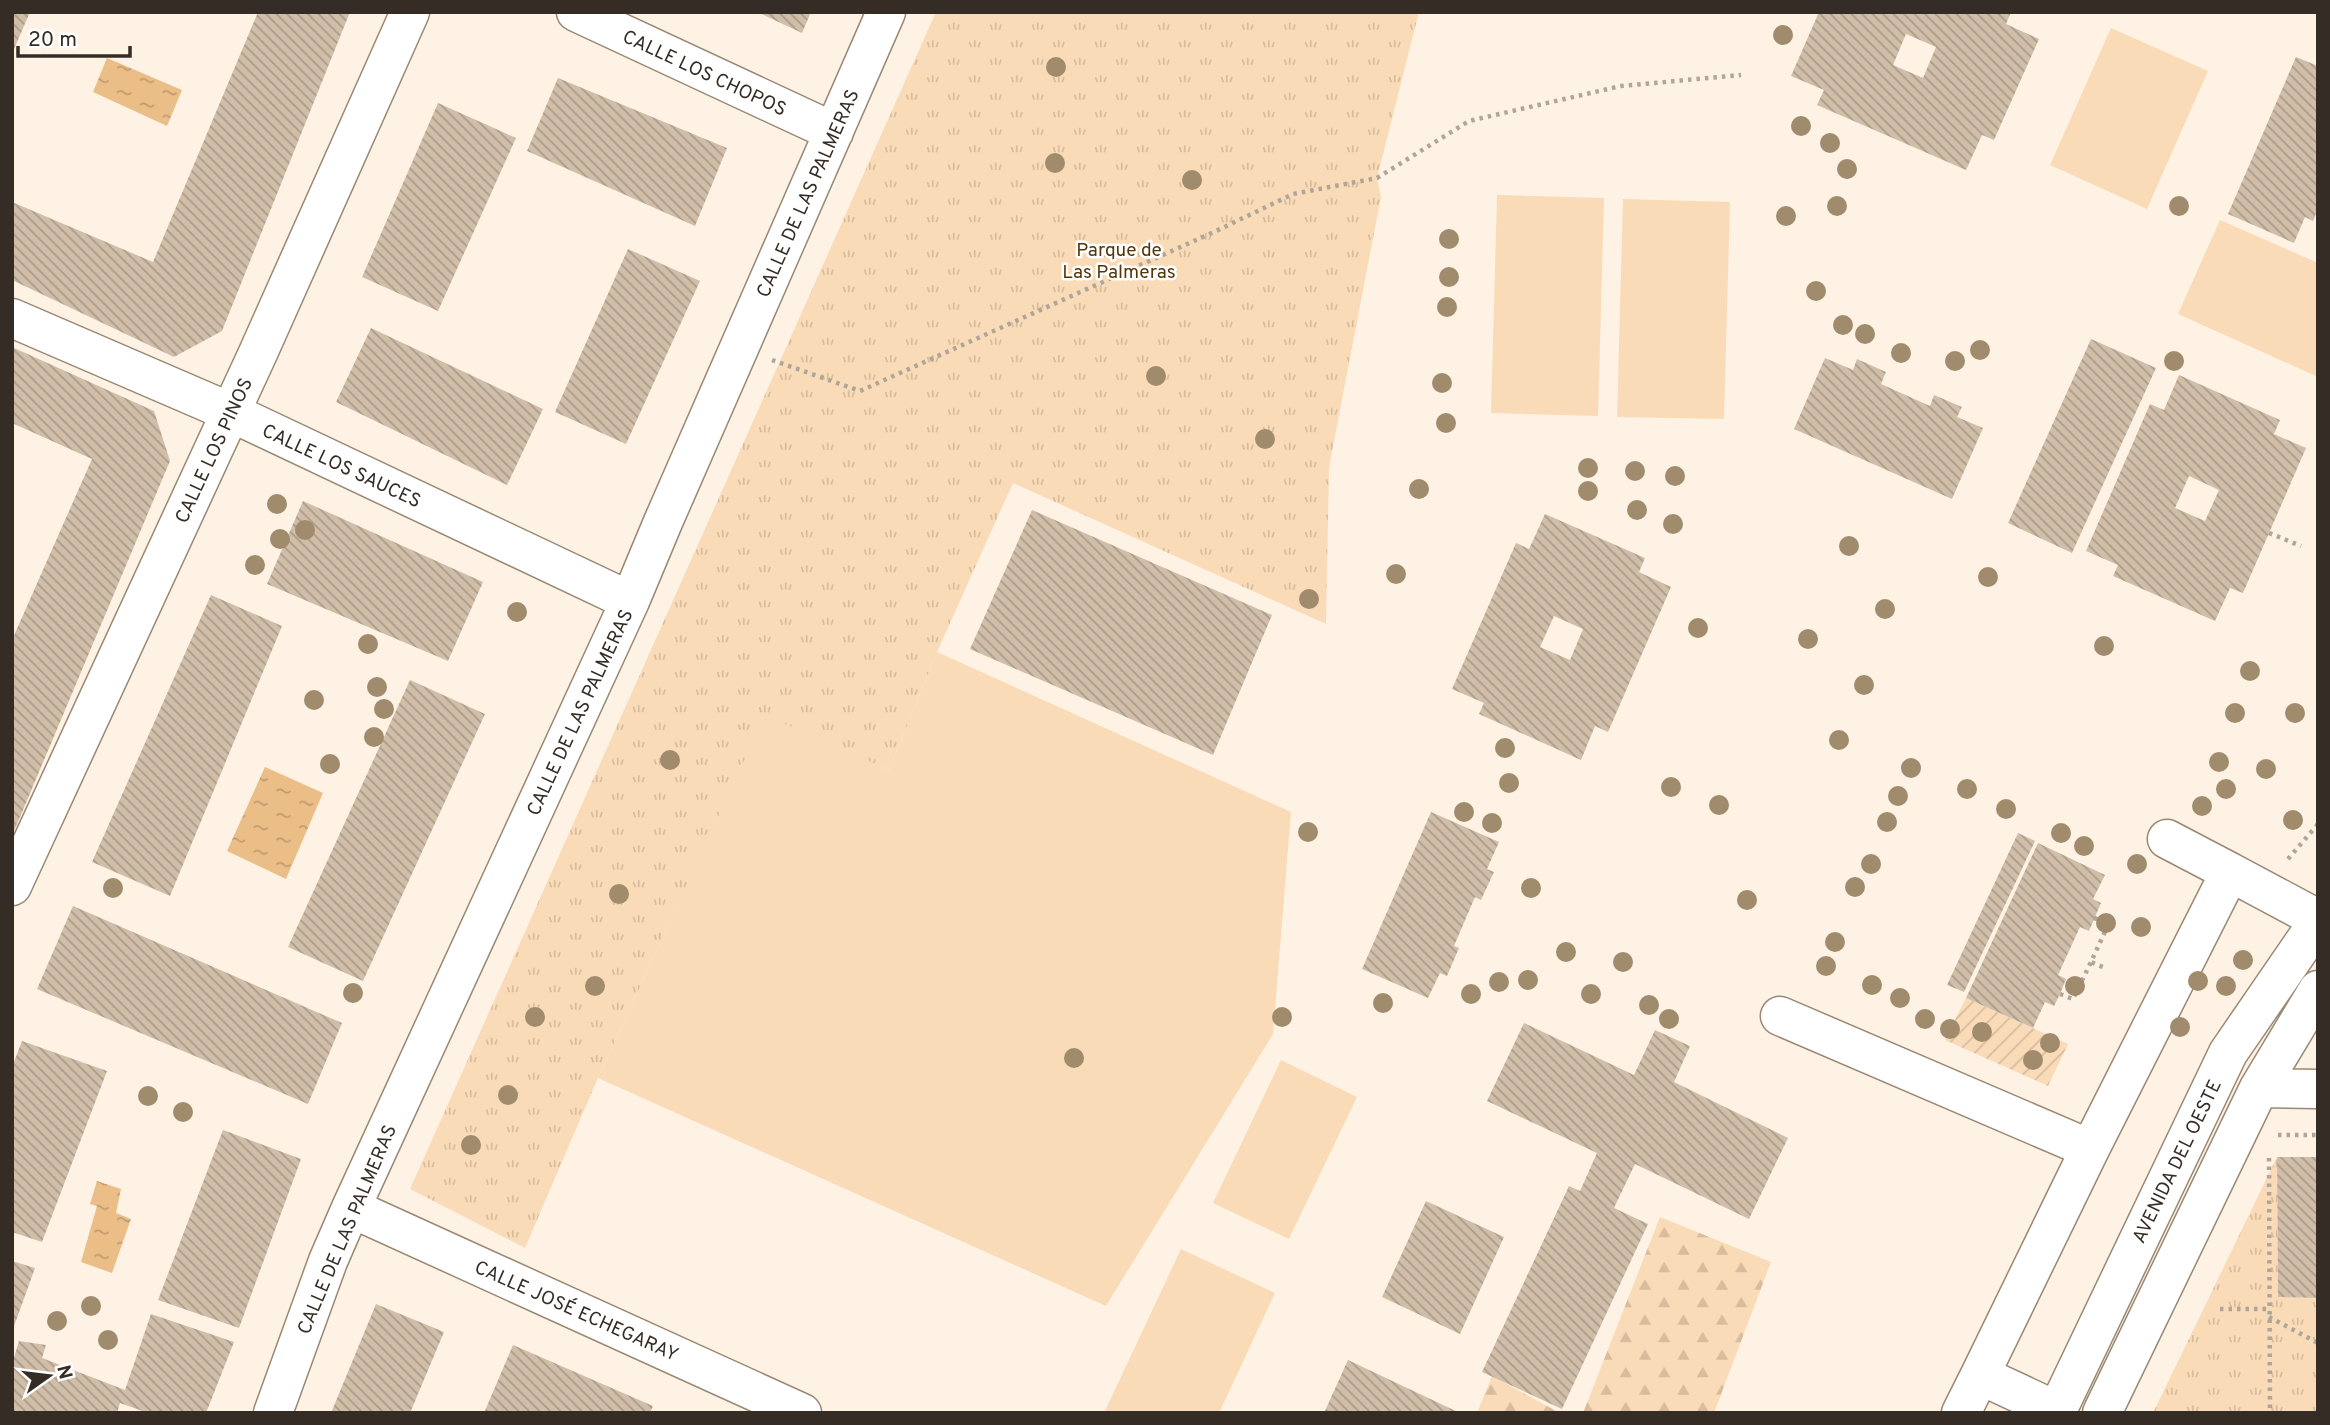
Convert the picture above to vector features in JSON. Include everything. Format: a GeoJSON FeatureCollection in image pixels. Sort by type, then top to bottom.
{"type":"FeatureCollection","features":[{"type":"Feature","properties":{"kind":"street","name":"CALLE LOS PINOS"},"geometry":{"type":"LineString","coordinates":[[12,886],[410,12]]}},
{"type":"Feature","properties":{"kind":"street","name":"CALLE LOS CHOPOS"},"geometry":{"type":"LineString","coordinates":[[576,12],[834,132]]}},
{"type":"Feature","properties":{"kind":"street","name":"CALLE DE LAS PALMERAS"},"geometry":{"type":"LineString","coordinates":[[273,1413],[328,1261],[351,1208],[630,601],[886,12]]}},
{"type":"Feature","properties":{"kind":"street","name":"CALLE LOS SAUCES"},"geometry":{"type":"LineString","coordinates":[[12,318],[230,412],[630,601]]}},
{"type":"Feature","properties":{"kind":"street"},"geometry":{"type":"LineString","coordinates":[[2167,839],[2318,920]]}},
{"type":"Feature","properties":{"kind":"street"},"geometry":{"type":"LineString","coordinates":[[1961,1413],[2230,872]]}},
{"type":"Feature","properties":{"kind":"street","name":"AVENIDA DEL OESTE"},"geometry":{"type":"LineString","coordinates":[[2056,1412],[2228,1053],[2318,920]]}},
{"type":"Feature","properties":{"kind":"street"},"geometry":{"type":"LineString","coordinates":[[2102,1413],[2259,1088],[2318,990]]}},
{"type":"Feature","properties":{"kind":"street"},"geometry":{"type":"LineString","coordinates":[[1780,1016],[2090,1149]]}},
{"type":"Feature","properties":{"kind":"street"},"geometry":{"type":"LineString","coordinates":[[2259,1088],[2318,1089]]}},
{"type":"Feature","properties":{"kind":"street","name":"CALLE JOSÉ ECHEGARAY"},"geometry":{"type":"LineString","coordinates":[[351,1208],[802,1413]]}},
{"type":"Feature","properties":{"kind":"street"},"geometry":{"type":"LineString","coordinates":[[1980,1375],[2056,1412]]}},
{"type":"Feature","properties":{"kind":"path"},"geometry":{"type":"LineString","coordinates":[[739,347],[860,391],[1293,194],[1377,178],[1469,121],[1621,86],[1741,75]]}},
{"type":"Feature","properties":{"kind":"path"},"geometry":{"type":"LineString","coordinates":[[2269,533],[2301,546]]}},
{"type":"Feature","properties":{"kind":"path"},"geometry":{"type":"LineString","coordinates":[[2060,994],[2073,999],[2109,923],[2094,918]]}},
{"type":"Feature","properties":{"kind":"path"},"geometry":{"type":"LineString","coordinates":[[2091,962],[2105,968]]}},
{"type":"Feature","properties":{"kind":"path"},"geometry":{"type":"LineString","coordinates":[[2268,1135],[2318,1135]]}},
{"type":"Feature","properties":{"kind":"path"},"geometry":{"type":"LineString","coordinates":[[2269,1148],[2270,1413]]}},
{"type":"Feature","properties":{"kind":"path"},"geometry":{"type":"LineString","coordinates":[[2269,1241],[2278,1240]]}},
{"type":"Feature","properties":{"kind":"path"},"geometry":{"type":"LineString","coordinates":[[2220,1309],[2269,1308]]}},
{"type":"Feature","properties":{"kind":"path"},"geometry":{"type":"LineString","coordinates":[[2269,1317],[2318,1343]]}},
{"type":"Feature","properties":{"kind":"green space","name":"Parque de Las Palmeras"},"geometry":{"type":"Polygon","coordinates":[[[936,12],[1419,12],[1377,178],[1381,197],[1329,467],[1326,624],[1013,483],[937,652],[889,770],[765,715],[598,1078],[525,1248],[410,1189],[936,12]]]}},
{"type":"Feature","properties":{"kind":"green space"},"geometry":{"type":"Polygon","coordinates":[[[2111,28],[2208,71],[2147,209],[2050,165],[2111,28]]]}},
{"type":"Feature","properties":{"kind":"green space"},"geometry":{"type":"Polygon","coordinates":[[[1497,195],[1604,198],[1598,416],[1491,413],[1497,195]]]}},
{"type":"Feature","properties":{"kind":"green space"},"geometry":{"type":"Polygon","coordinates":[[[1623,199],[1730,202],[1724,419],[1617,417],[1623,199]]]}},
{"type":"Feature","properties":{"kind":"green space"},"geometry":{"type":"Polygon","coordinates":[[[2220,220],[2318,263],[2318,377],[2178,314],[2220,220]]]}},
{"type":"Feature","properties":{"kind":"green space"},"geometry":{"type":"Polygon","coordinates":[[[937,652],[1291,812],[1273,1034],[1106,1306],[598,1078],[765,714],[889,770],[937,652]]]}},
{"type":"Feature","properties":{"kind":"green space"},"geometry":{"type":"Polygon","coordinates":[[[1966,998],[2068,1044],[2048,1086],[1945,1040],[1966,998]]]}},
{"type":"Feature","properties":{"kind":"green space"},"geometry":{"type":"Polygon","coordinates":[[[1281,1060],[1357,1097],[1289,1239],[1213,1203],[1281,1060]]]}},
{"type":"Feature","properties":{"kind":"green space"},"geometry":{"type":"Polygon","coordinates":[[[2277,1157],[2278,1297],[2318,1298],[2318,1413],[2153,1413],[2277,1157]]]}},
{"type":"Feature","properties":{"kind":"green space"},"geometry":{"type":"Polygon","coordinates":[[[1660,1217],[1771,1262],[1714,1413],[1583,1413],[1660,1217]]]}},
{"type":"Feature","properties":{"kind":"green space"},"geometry":{"type":"Polygon","coordinates":[[[1181,1249],[1275,1293],[1219,1413],[1104,1413],[1181,1249]]]}},
{"type":"Feature","properties":{"kind":"green space"},"geometry":{"type":"Polygon","coordinates":[[[1492,1376],[1560,1413],[1477,1413],[1492,1376]]]}},
{"type":"Feature","properties":{"kind":"water"},"geometry":{"type":"Polygon","coordinates":[[[107,58],[182,90],[167,126],[93,92],[107,58]]]}},
{"type":"Feature","properties":{"kind":"water"},"geometry":{"type":"Polygon","coordinates":[[[265,767],[323,793],[286,879],[227,851],[265,767]]]}},
{"type":"Feature","properties":{"kind":"water"},"geometry":{"type":"Polygon","coordinates":[[[97,1181],[121,1189],[116,1213],[131,1219],[112,1273],[81,1262],[97,1206],[90,1204],[97,1181]]]}},
{"type":"Feature","properties":{"kind":"building"},"geometry":{"type":"Polygon","coordinates":[[[12,12],[30,12],[12,54],[12,12]]]}},
{"type":"Feature","properties":{"kind":"building"},"geometry":{"type":"Polygon","coordinates":[[[258,12],[350,12],[222,331],[174,357],[12,280],[12,202],[153,262],[258,12]]]}},
{"type":"Feature","properties":{"kind":"building"},"geometry":{"type":"Polygon","coordinates":[[[757,12],[811,12],[802,33],[757,12]]]}},
{"type":"Feature","properties":{"kind":"building"},"geometry":{"type":"Polygon","coordinates":[[[1819,12],[2011,12],[2006,24],[2039,39],[1994,140],[1982,135],[1966,170],[1817,105],[1824,90],[1791,76],[1819,12]],[[1906,34],[1893,65],[1923,78],[1936,47],[1906,34]]]}},
{"type":"Feature","properties":{"kind":"building"},"geometry":{"type":"Polygon","coordinates":[[[2296,57],[2318,66],[2318,209],[2313,221],[2305,217],[2294,243],[2228,214],[2296,57]]]}},
{"type":"Feature","properties":{"kind":"building"},"geometry":{"type":"Polygon","coordinates":[[[558,78],[727,148],[695,226],[527,151],[558,78]]]}},
{"type":"Feature","properties":{"kind":"building"},"geometry":{"type":"Polygon","coordinates":[[[438,103],[516,138],[438,311],[362,277],[438,103]]]}},
{"type":"Feature","properties":{"kind":"building"},"geometry":{"type":"Polygon","coordinates":[[[628,249],[700,281],[626,444],[555,412],[628,249]]]}},
{"type":"Feature","properties":{"kind":"building"},"geometry":{"type":"Polygon","coordinates":[[[371,328],[543,409],[507,485],[336,402],[371,328]]]}},
{"type":"Feature","properties":{"kind":"building"},"geometry":{"type":"Polygon","coordinates":[[[2091,339],[2156,368],[2072,553],[2008,523],[2091,339]]]}},
{"type":"Feature","properties":{"kind":"building"},"geometry":{"type":"Polygon","coordinates":[[[12,347],[154,411],[170,461],[12,836],[12,640],[92,459],[12,423],[12,347]]]}},
{"type":"Feature","properties":{"kind":"building"},"geometry":{"type":"Polygon","coordinates":[[[1825,358],[1853,370],[1857,359],[1886,372],[1881,384],[1930,406],[1934,395],[1962,407],[1957,417],[1983,428],[1952,499],[1794,429],[1825,358]]]}},
{"type":"Feature","properties":{"kind":"building"},"geometry":{"type":"Polygon","coordinates":[[[2179,375],[2280,420],[2274,434],[2306,448],[2243,593],[2230,588],[2215,621],[2113,576],[2118,565],[2086,551],[2150,404],[2164,410],[2179,375]],[[2189,476],[2175,508],[2205,521],[2219,490],[2189,476]]]}},
{"type":"Feature","properties":{"kind":"building"},"geometry":{"type":"Polygon","coordinates":[[[303,501],[483,582],[448,661],[267,584],[303,501]]]}},
{"type":"Feature","properties":{"kind":"building"},"geometry":{"type":"Polygon","coordinates":[[[1032,510],[1272,615],[1213,755],[970,649],[1032,510]]]}},
{"type":"Feature","properties":{"kind":"building"},"geometry":{"type":"Polygon","coordinates":[[[1545,514],[1645,558],[1639,572],[1671,587],[1608,732],[1595,726],[1581,760],[1479,714],[1484,703],[1452,689],[1516,543],[1529,549],[1545,514]],[[1554,616],[1540,647],[1570,660],[1583,629],[1554,616]]]}},
{"type":"Feature","properties":{"kind":"building"},"geometry":{"type":"Polygon","coordinates":[[[211,595],[282,626],[170,896],[92,862],[211,595]]]}},
{"type":"Feature","properties":{"kind":"building"},"geometry":{"type":"Polygon","coordinates":[[[410,680],[485,714],[363,981],[288,947],[410,680]]]}},
{"type":"Feature","properties":{"kind":"building"},"geometry":{"type":"Polygon","coordinates":[[[1431,812],[1499,842],[1487,869],[1494,872],[1481,900],[1475,897],[1454,946],[1459,948],[1447,976],[1440,973],[1428,998],[1362,969],[1431,812]]]}},
{"type":"Feature","properties":{"kind":"building"},"geometry":{"type":"Polygon","coordinates":[[[2018,833],[2035,841],[1964,992],[1947,985],[2018,833]]]}},
{"type":"Feature","properties":{"kind":"building"},"geometry":{"type":"Polygon","coordinates":[[[2038,843],[2105,875],[2093,899],[2101,903],[2089,931],[2080,927],[2058,975],[2066,979],[2060,994],[2054,1006],[2045,1002],[2033,1028],[1966,998],[2038,843]]]}},
{"type":"Feature","properties":{"kind":"building"},"geometry":{"type":"Polygon","coordinates":[[[73,906],[342,1023],[308,1104],[37,989],[73,906]]]}},
{"type":"Feature","properties":{"kind":"building"},"geometry":{"type":"Polygon","coordinates":[[[1524,1023],[1634,1075],[1655,1030],[1690,1046],[1674,1082],[1788,1138],[1749,1219],[1635,1164],[1614,1208],[1648,1224],[1562,1409],[1482,1372],[1569,1186],[1580,1191],[1597,1153],[1487,1101],[1524,1023]]]}},
{"type":"Feature","properties":{"kind":"building"},"geometry":{"type":"Polygon","coordinates":[[[22,1041],[107,1071],[42,1242],[12,1232],[12,1067],[22,1041]]]}},
{"type":"Feature","properties":{"kind":"building"},"geometry":{"type":"Polygon","coordinates":[[[223,1130],[301,1159],[239,1328],[158,1300],[223,1130]]]}},
{"type":"Feature","properties":{"kind":"building"},"geometry":{"type":"Polygon","coordinates":[[[2277,1157],[2318,1157],[2318,1298],[2278,1297],[2277,1157]]]}},
{"type":"Feature","properties":{"kind":"building"},"geometry":{"type":"Polygon","coordinates":[[[1426,1201],[1504,1237],[1460,1334],[1382,1297],[1426,1201]]]}},
{"type":"Feature","properties":{"kind":"building"},"geometry":{"type":"Polygon","coordinates":[[[12,1261],[35,1268],[13,1329],[12,1329],[12,1261]]]}},
{"type":"Feature","properties":{"kind":"building"},"geometry":{"type":"Polygon","coordinates":[[[376,1304],[444,1332],[410,1413],[331,1413],[376,1304]]]}},
{"type":"Feature","properties":{"kind":"building"},"geometry":{"type":"Polygon","coordinates":[[[151,1314],[234,1342],[206,1413],[148,1413],[120,1403],[117,1413],[12,1413],[12,1364],[19,1341],[46,1345],[42,1358],[125,1390],[151,1314]]]}},
{"type":"Feature","properties":{"kind":"building"},"geometry":{"type":"Polygon","coordinates":[[[513,1345],[653,1406],[650,1413],[484,1413],[513,1345]]]}},
{"type":"Feature","properties":{"kind":"building"},"geometry":{"type":"Polygon","coordinates":[[[1348,1360],[1460,1413],[1324,1413],[1348,1360]]]}}]}
